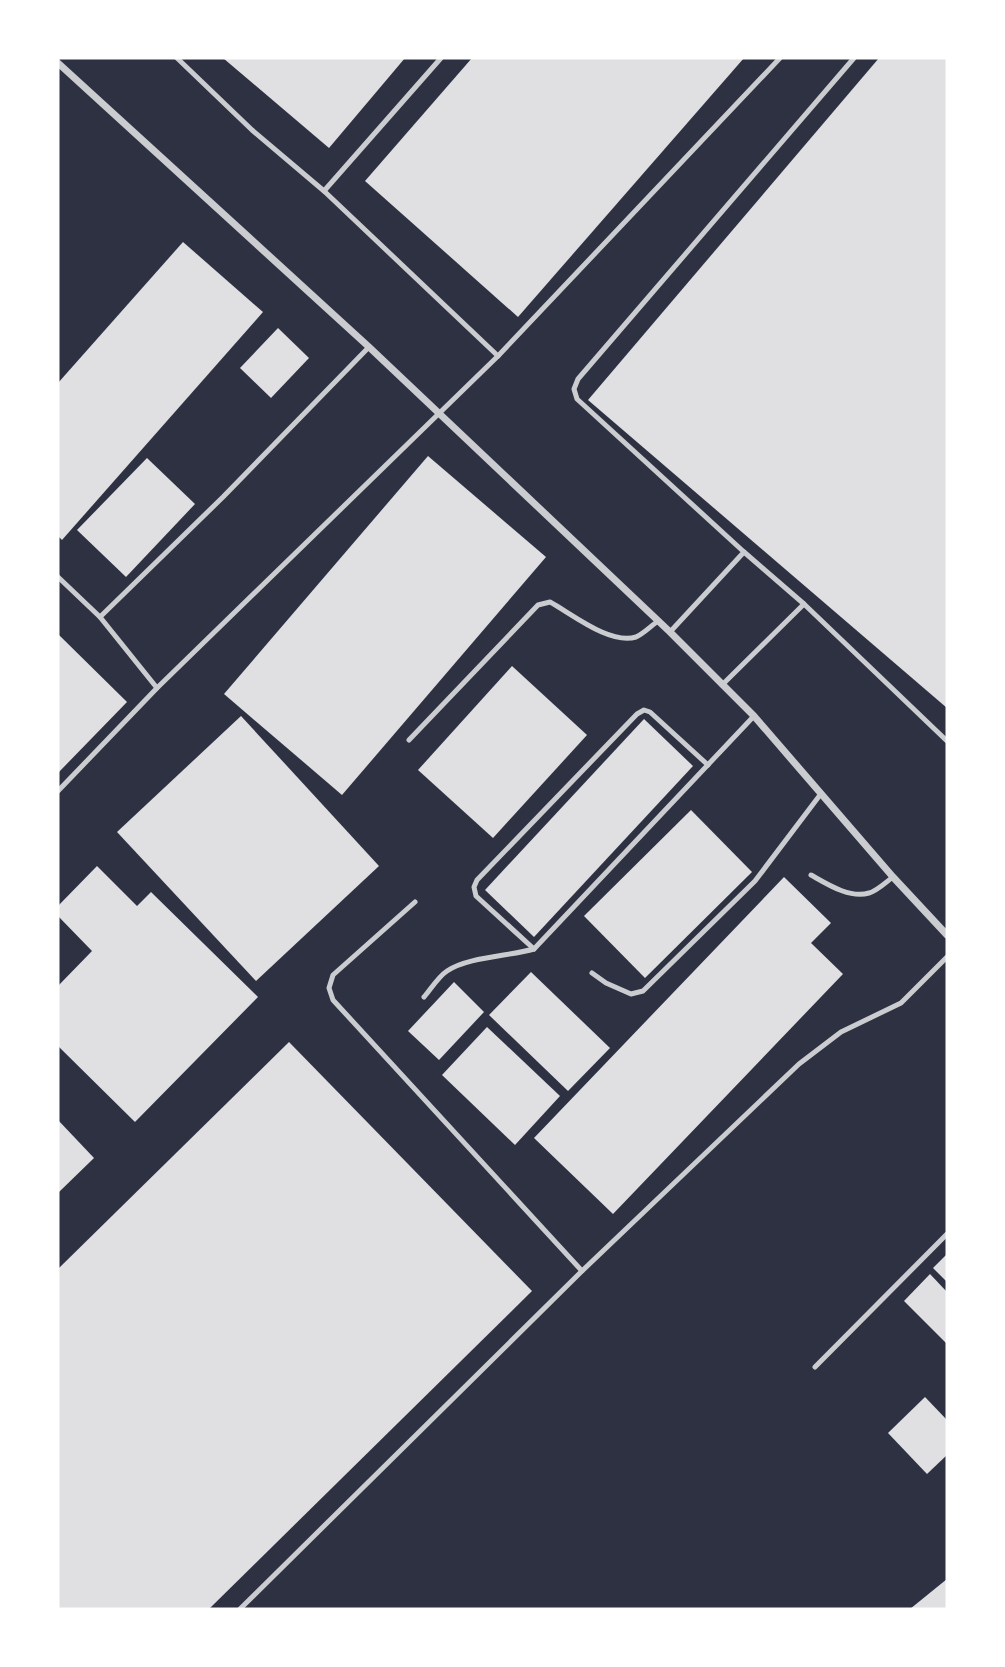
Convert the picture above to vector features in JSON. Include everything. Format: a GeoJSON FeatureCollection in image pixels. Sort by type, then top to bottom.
{"type":"FeatureCollection","features":[{"type":"Feature","properties":{"kind":"street"},"geometry":{"type":"LineString","coordinates":[[58,64],[369,347],[670,632],[754,716],[892,877],[947,935]]}},
{"type":"Feature","properties":{"kind":"lane"},"geometry":{"type":"LineString","coordinates":[[177,58],[252,130],[324,191],[498,356]]}},
{"type":"Feature","properties":{"kind":"lane"},"geometry":{"type":"LineString","coordinates":[[324,191],[441,58]]}},
{"type":"Feature","properties":{"kind":"lane"},"geometry":{"type":"LineString","coordinates":[[58,791],[157,688],[498,356],[780,58]]}},
{"type":"Feature","properties":{"kind":"lane"},"geometry":{"type":"LineString","coordinates":[[854,58],[578,379],[575,389],[577,399],[804,604],[947,741]]}},
{"type":"Feature","properties":{"kind":"lane"},"geometry":{"type":"LineString","coordinates":[[100,617],[223,497],[369,347]]}},
{"type":"Feature","properties":{"kind":"lane"},"geometry":{"type":"LineString","coordinates":[[670,632],[744,552]]}},
{"type":"Feature","properties":{"kind":"lane"},"geometry":{"type":"LineString","coordinates":[[58,577],[100,617],[157,688]]}},
{"type":"Feature","properties":{"kind":"lane"},"geometry":{"type":"LineString","coordinates":[[409,740],[538,605],[550,602],[594,628],[622,639],[637,636],[658,621]]}},
{"type":"Feature","properties":{"kind":"lane"},"geometry":{"type":"LineString","coordinates":[[722,685],[804,604]]}},
{"type":"Feature","properties":{"kind":"lane"},"geometry":{"type":"LineString","coordinates":[[534,949],[476,896],[474,887],[477,880],[627,723],[644,710],[650,712],[708,765]]}},
{"type":"Feature","properties":{"kind":"lane"},"geometry":{"type":"LineString","coordinates":[[424,996],[447,971],[492,956],[534,949],[754,716]]}},
{"type":"Feature","properties":{"kind":"lane"},"geometry":{"type":"LineString","coordinates":[[592,973],[606,984],[631,994],[643,991],[755,881],[821,795]]}},
{"type":"Feature","properties":{"kind":"lane"},"geometry":{"type":"LineString","coordinates":[[811,875],[832,887],[853,893],[869,893],[892,877]]}},
{"type":"Feature","properties":{"kind":"lane"},"geometry":{"type":"LineString","coordinates":[[415,902],[332,975],[329,988],[333,1000],[582,1271]]}},
{"type":"Feature","properties":{"kind":"lane"},"geometry":{"type":"LineString","coordinates":[[240,1609],[582,1271],[799,1064],[841,1032],[901,1003],[947,957]]}},
{"type":"Feature","properties":{"kind":"lane"},"geometry":{"type":"LineString","coordinates":[[815,1367],[947,1234]]}},
{"type":"Feature","properties":{"kind":"building"},"geometry":{"type":"Polygon","coordinates":[[[223,58],[405,58],[329,148],[223,58]]]}},
{"type":"Feature","properties":{"kind":"building"},"geometry":{"type":"Polygon","coordinates":[[[472,58],[744,58],[518,317],[365,181],[472,58]]]}},
{"type":"Feature","properties":{"kind":"building"},"geometry":{"type":"Polygon","coordinates":[[[879,58],[947,58],[947,708],[588,400],[879,58]]]}},
{"type":"Feature","properties":{"kind":"building"},"geometry":{"type":"Polygon","coordinates":[[[183,242],[263,312],[62,540],[58,536],[58,383],[183,242]]]}},
{"type":"Feature","properties":{"kind":"building"},"geometry":{"type":"Polygon","coordinates":[[[278,328],[309,358],[271,398],[240,368],[278,328]]]}},
{"type":"Feature","properties":{"kind":"building"},"geometry":{"type":"Polygon","coordinates":[[[428,456],[546,557],[342,795],[224,694],[428,456]]]}},
{"type":"Feature","properties":{"kind":"building"},"geometry":{"type":"Polygon","coordinates":[[[147,458],[195,504],[126,577],[77,530],[147,458]]]}},
{"type":"Feature","properties":{"kind":"building"},"geometry":{"type":"Polygon","coordinates":[[[58,634],[127,702],[58,773],[58,634]]]}},
{"type":"Feature","properties":{"kind":"building"},"geometry":{"type":"Polygon","coordinates":[[[512,666],[587,735],[493,838],[418,770],[512,666]]]}},
{"type":"Feature","properties":{"kind":"building"},"geometry":{"type":"Polygon","coordinates":[[[241,716],[379,866],[256,981],[117,832],[241,716]]]}},
{"type":"Feature","properties":{"kind":"building"},"geometry":{"type":"Polygon","coordinates":[[[644,719],[693,766],[534,937],[485,890],[644,719]]]}},
{"type":"Feature","properties":{"kind":"building"},"geometry":{"type":"Polygon","coordinates":[[[691,810],[752,872],[645,978],[584,916],[691,810]]]}},
{"type":"Feature","properties":{"kind":"building"},"geometry":{"type":"Polygon","coordinates":[[[97,866],[137,906],[151,892],[258,997],[135,1122],[58,1046],[58,986],[92,951],[58,916],[58,906],[97,866]]]}},
{"type":"Feature","properties":{"kind":"building"},"geometry":{"type":"Polygon","coordinates":[[[784,877],[831,923],[811,943],[843,974],[613,1214],[534,1138],[784,877]]]}},
{"type":"Feature","properties":{"kind":"building"},"geometry":{"type":"Polygon","coordinates":[[[531,972],[610,1048],[568,1091],[489,1015],[531,972]]]}},
{"type":"Feature","properties":{"kind":"building"},"geometry":{"type":"Polygon","coordinates":[[[454,982],[484,1012],[439,1060],[408,1031],[454,982]]]}},
{"type":"Feature","properties":{"kind":"building"},"geometry":{"type":"Polygon","coordinates":[[[487,1027],[560,1096],[515,1145],[442,1075],[487,1027]]]}},
{"type":"Feature","properties":{"kind":"building"},"geometry":{"type":"Polygon","coordinates":[[[289,1042],[532,1291],[209,1609],[58,1609],[58,1269],[289,1042]]]}},
{"type":"Feature","properties":{"kind":"building"},"geometry":{"type":"Polygon","coordinates":[[[58,1120],[94,1158],[58,1193],[58,1120]]]}},
{"type":"Feature","properties":{"kind":"building"},"geometry":{"type":"Polygon","coordinates":[[[947,1254],[947,1282],[933,1268],[947,1254]]]}},
{"type":"Feature","properties":{"kind":"building"},"geometry":{"type":"Polygon","coordinates":[[[930,1274],[947,1292],[947,1344],[904,1301],[930,1274]]]}},
{"type":"Feature","properties":{"kind":"building"},"geometry":{"type":"Polygon","coordinates":[[[925,1397],[947,1420],[947,1455],[927,1474],[888,1433],[925,1397]]]}},
{"type":"Feature","properties":{"kind":"building"},"geometry":{"type":"Polygon","coordinates":[[[947,1579],[947,1609],[910,1609],[947,1579]]]}}]}
